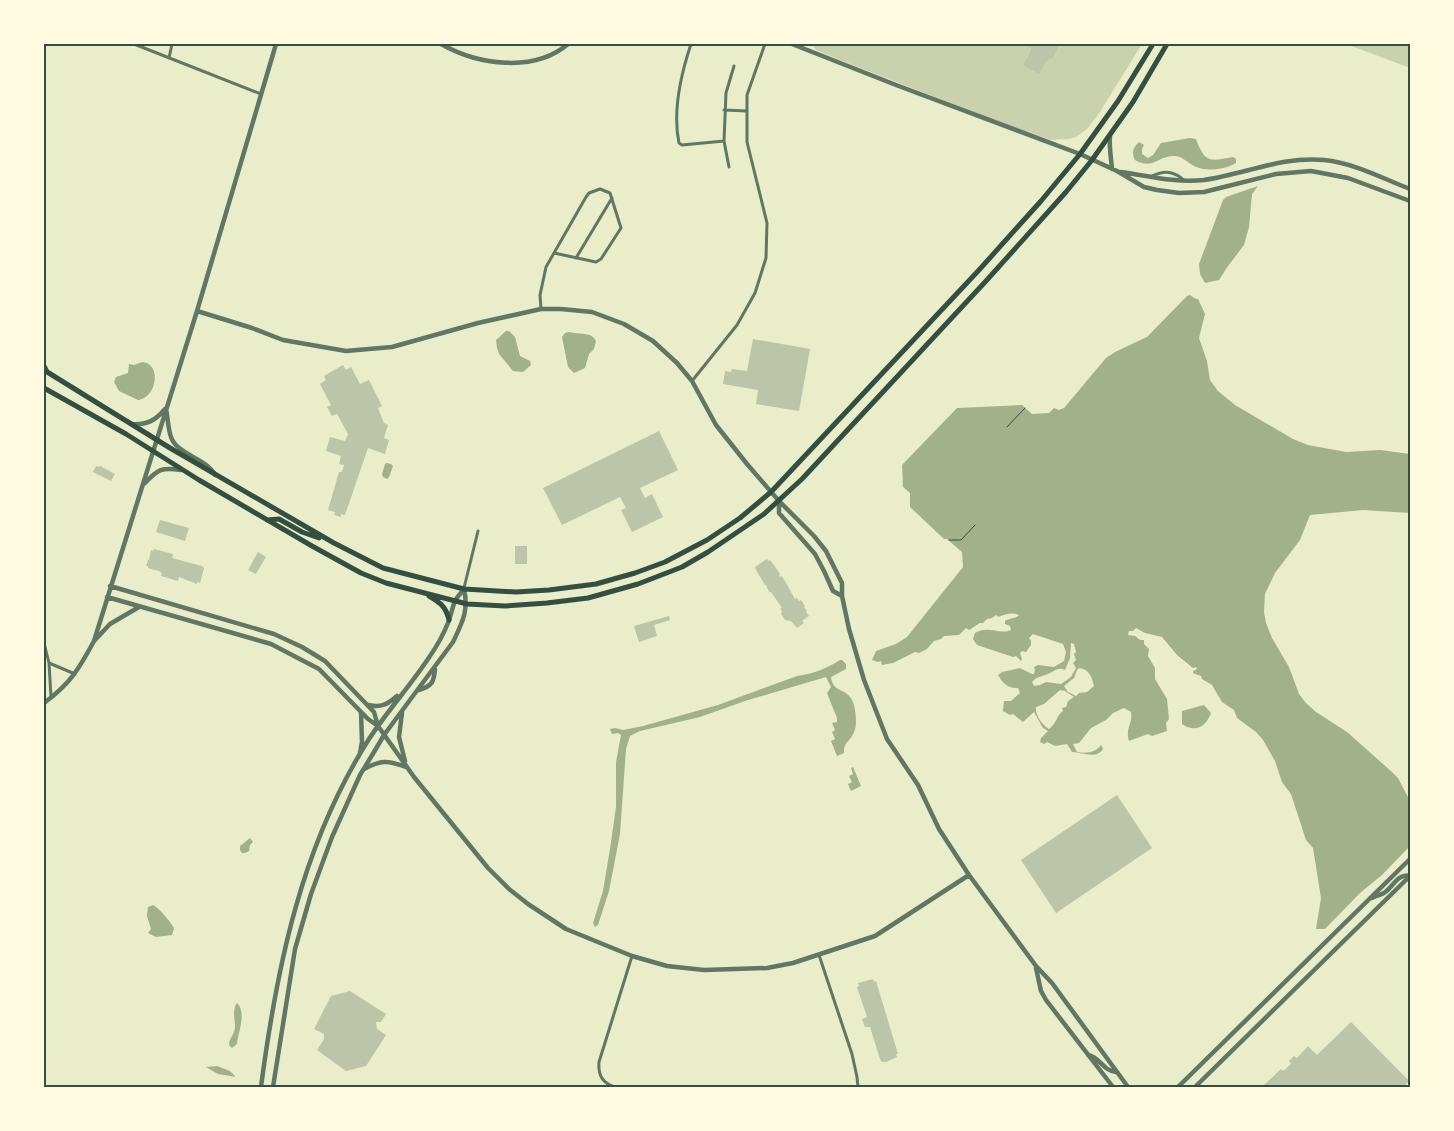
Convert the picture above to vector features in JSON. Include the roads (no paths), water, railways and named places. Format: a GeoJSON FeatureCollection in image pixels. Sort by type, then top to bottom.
{"type":"FeatureCollection","features":[{"type":"Feature","properties":{"kind":"main road"},"geometry":{"type":"LineString","coordinates":[[45,369],[156,440],[215,475],[334,543],[383,568],[464,589],[516,592],[596,584],[635,573],[664,562],[707,540],[740,518],[771,492],[1041,201],[1080,154],[1118,101],[1153,44]]}},
{"type":"Feature","properties":{"kind":"main road"},"geometry":{"type":"LineString","coordinates":[[44,388],[126,434],[267,520],[371,577],[467,604],[505,606],[547,604],[588,598],[638,584],[662,576],[690,563],[734,535],[779,501],[802,479],[1066,192],[1092,160],[1133,102],[1168,44]]}},
{"type":"Feature","properties":{"kind":"main road"},"geometry":{"type":"LineString","coordinates":[[267,520],[279,519],[302,532],[334,543]]}},
{"type":"Feature","properties":{"kind":"main road"},"geometry":{"type":"LineString","coordinates":[[422,592],[445,608],[449,620]]}},
{"type":"Feature","properties":{"kind":"street"},"geometry":{"type":"LineString","coordinates":[[134,44],[261,94]]}},
{"type":"Feature","properties":{"kind":"street"},"geometry":{"type":"LineString","coordinates":[[168,58],[172,44]]}},
{"type":"Feature","properties":{"kind":"street"},"geometry":{"type":"LineString","coordinates":[[44,703],[64,687],[75,674],[94,641],[197,311],[276,44]]}},
{"type":"Feature","properties":{"kind":"street"},"geometry":{"type":"LineString","coordinates":[[442,44],[473,57],[506,63],[544,58],[554,54],[568,44]]}},
{"type":"Feature","properties":{"kind":"street"},"geometry":{"type":"LineString","coordinates":[[691,44],[684,67],[678,99],[676,116],[679,142],[682,145],[724,142]]}},
{"type":"Feature","properties":{"kind":"street"},"geometry":{"type":"LineString","coordinates":[[692,381],[737,325],[755,293],[766,258],[767,223],[747,142],[746,95],[765,44]]}},
{"type":"Feature","properties":{"kind":"street"},"geometry":{"type":"LineString","coordinates":[[792,44],[805,46],[896,85],[1080,154],[1144,187],[1179,193],[1204,192],[1288,172],[1323,172],[1348,178],[1410,201]]}},
{"type":"Feature","properties":{"kind":"street"},"geometry":{"type":"LineString","coordinates":[[729,167],[724,142],[724,110],[726,93],[734,66]]}},
{"type":"Feature","properties":{"kind":"street"},"geometry":{"type":"LineString","coordinates":[[724,110],[747,111]]}},
{"type":"Feature","properties":{"kind":"street"},"geometry":{"type":"LineString","coordinates":[[1110,134],[1109,148],[1114,170]]}},
{"type":"Feature","properties":{"kind":"street"},"geometry":{"type":"LineString","coordinates":[[1114,170],[1185,181],[1206,179],[1272,163],[1306,159],[1325,160],[1363,170],[1410,189]]}},
{"type":"Feature","properties":{"kind":"street"},"geometry":{"type":"LineString","coordinates":[[541,309],[541,282],[546,267],[586,196],[600,189],[610,193],[613,197],[621,228],[602,259],[596,262],[554,253]]}},
{"type":"Feature","properties":{"kind":"street"},"geometry":{"type":"LineString","coordinates":[[576,258],[613,197]]}},
{"type":"Feature","properties":{"kind":"street"},"geometry":{"type":"LineString","coordinates":[[197,311],[283,340],[346,351],[392,348],[478,323],[541,309],[568,309],[592,312],[624,324],[653,341],[677,363],[692,381],[716,425],[746,464],[826,551],[842,583],[842,596],[864,680],[887,739],[918,785],[939,829],[969,875],[1036,966],[1052,982],[1128,1087]]}},
{"type":"Feature","properties":{"kind":"street"},"geometry":{"type":"LineString","coordinates":[[131,424],[142,425],[151,422],[166,408]]}},
{"type":"Feature","properties":{"kind":"street"},"geometry":{"type":"LineString","coordinates":[[166,408],[171,438],[179,448],[210,466],[215,475]]}},
{"type":"Feature","properties":{"kind":"street"},"geometry":{"type":"LineString","coordinates":[[144,484],[155,472],[161,469],[184,470]]}},
{"type":"Feature","properties":{"kind":"street"},"geometry":{"type":"LineString","coordinates":[[779,501],[779,513],[815,554],[833,592],[842,596]]}},
{"type":"Feature","properties":{"kind":"street"},"geometry":{"type":"LineString","coordinates":[[261,1087],[281,968],[294,911],[311,856],[325,823],[378,726],[440,641],[455,601],[464,589],[478,531]]}},
{"type":"Feature","properties":{"kind":"street"},"geometry":{"type":"LineString","coordinates":[[110,586],[248,626],[281,637],[302,647],[325,661],[367,704],[374,712],[378,726]]}},
{"type":"Feature","properties":{"kind":"street"},"geometry":{"type":"LineString","coordinates":[[273,1087],[298,940],[311,894],[332,837],[344,808],[384,735],[435,669],[453,642],[460,628],[467,604],[464,589]]}},
{"type":"Feature","properties":{"kind":"street"},"geometry":{"type":"LineString","coordinates":[[107,597],[270,644],[318,669],[361,712],[378,726],[407,767],[488,868],[509,889],[566,929],[632,956],[667,966],[704,970],[767,968],[820,955],[875,936],[969,875]]}},
{"type":"Feature","properties":{"kind":"street"},"geometry":{"type":"LineString","coordinates":[[176,618],[179,606]]}},
{"type":"Feature","properties":{"kind":"street"},"geometry":{"type":"LineString","coordinates":[[94,641],[110,624],[139,607]]}},
{"type":"Feature","properties":{"kind":"street"},"geometry":{"type":"LineString","coordinates":[[44,643],[49,663],[51,698]]}},
{"type":"Feature","properties":{"kind":"street"},"geometry":{"type":"LineString","coordinates":[[318,669],[325,661]]}},
{"type":"Feature","properties":{"kind":"street"},"geometry":{"type":"LineString","coordinates":[[49,663],[75,674]]}},
{"type":"Feature","properties":{"kind":"street"},"geometry":{"type":"LineString","coordinates":[[367,704],[378,707],[389,704],[404,691]]}},
{"type":"Feature","properties":{"kind":"street"},"geometry":{"type":"LineString","coordinates":[[403,710],[399,737],[407,767]]}},
{"type":"Feature","properties":{"kind":"street"},"geometry":{"type":"LineString","coordinates":[[360,756],[362,742],[361,712]]}},
{"type":"Feature","properties":{"kind":"street"},"geometry":{"type":"LineString","coordinates":[[364,769],[376,763],[386,761],[407,767]]}},
{"type":"Feature","properties":{"kind":"street"},"geometry":{"type":"LineString","coordinates":[[1178,1087],[1410,859]]}},
{"type":"Feature","properties":{"kind":"street"},"geometry":{"type":"LineString","coordinates":[[1370,899],[1383,893],[1400,877],[1410,876]]}},
{"type":"Feature","properties":{"kind":"street"},"geometry":{"type":"LineString","coordinates":[[1194,1087],[1410,876]]}},
{"type":"Feature","properties":{"kind":"street"},"geometry":{"type":"LineString","coordinates":[[820,955],[852,1054],[858,1087]]}},
{"type":"Feature","properties":{"kind":"street"},"geometry":{"type":"LineString","coordinates":[[614,1087],[604,1083],[599,1072],[599,1062],[632,956]]}},
{"type":"Feature","properties":{"kind":"street"},"geometry":{"type":"LineString","coordinates":[[1036,966],[1041,990],[1046,1000],[1113,1087]]}},
{"type":"Feature","properties":{"kind":"street"},"geometry":{"type":"LineString","coordinates":[[1088,1055],[1095,1057],[1106,1069],[1116,1072]]}}]}
